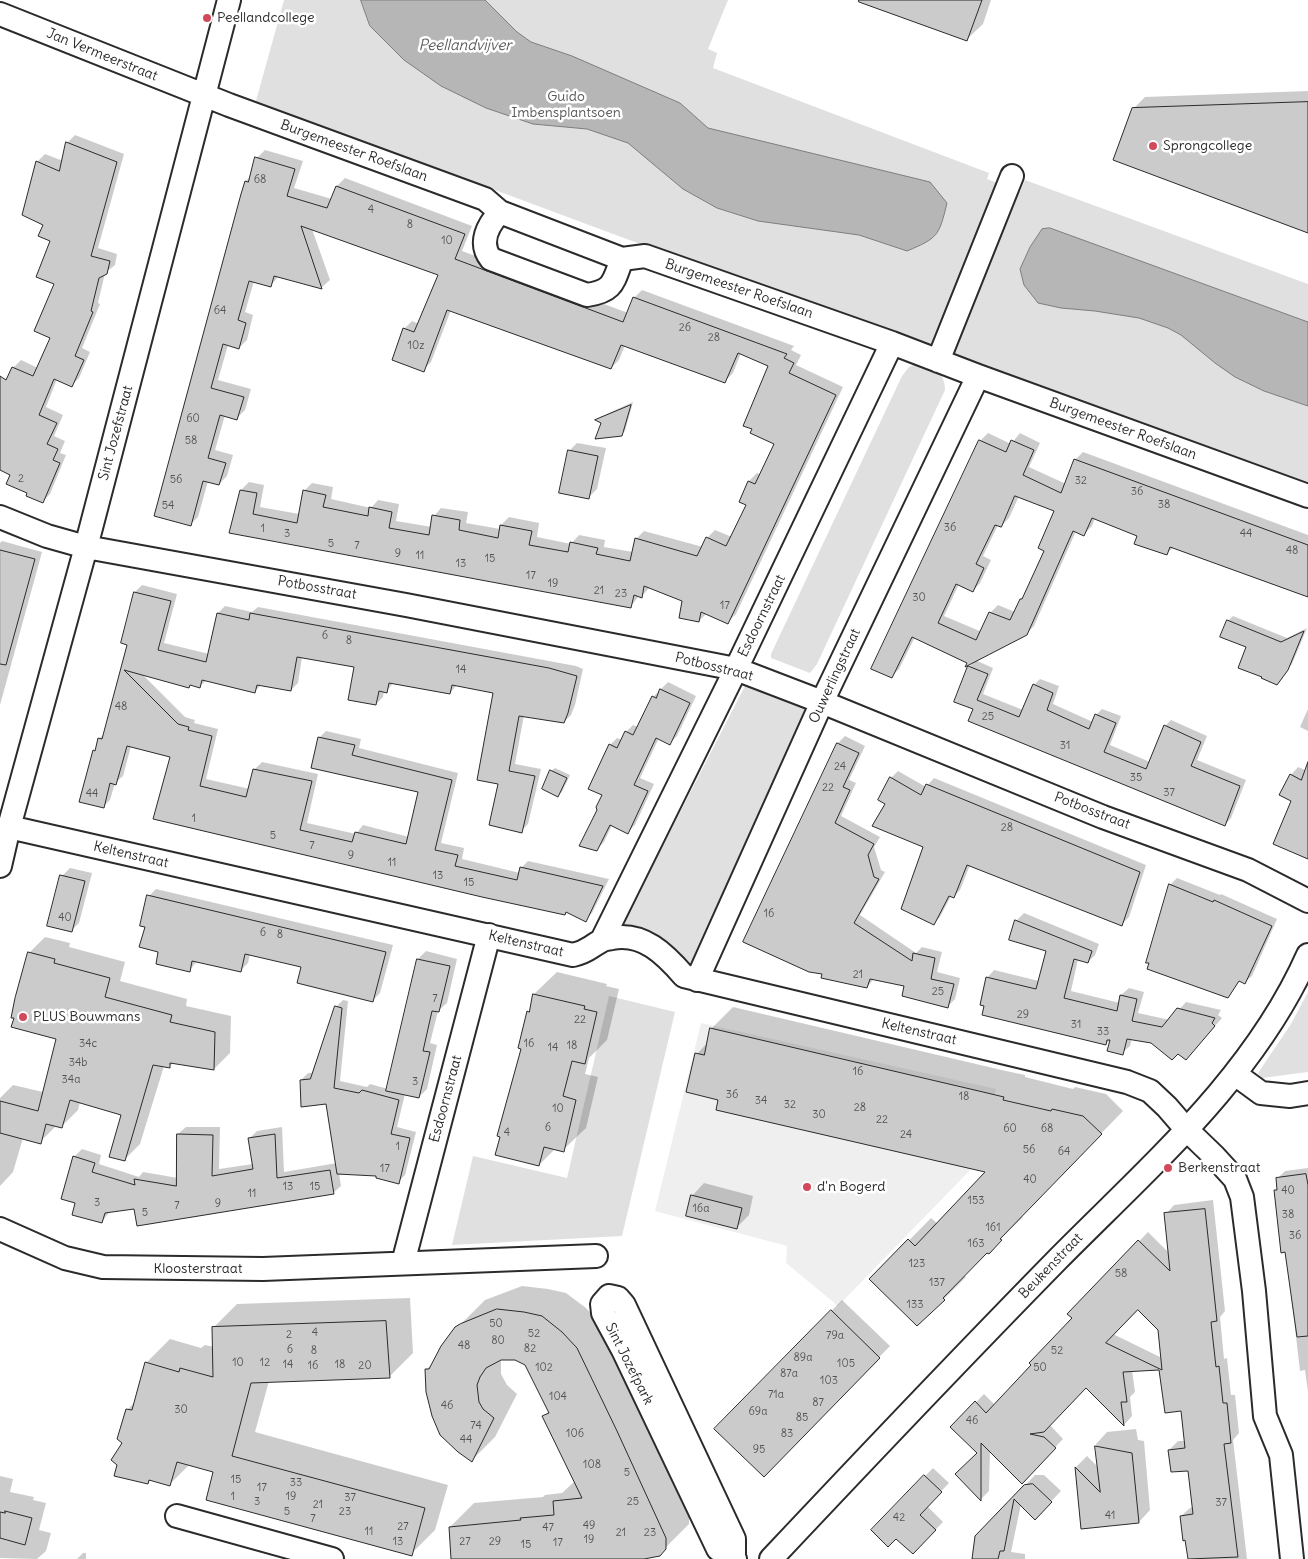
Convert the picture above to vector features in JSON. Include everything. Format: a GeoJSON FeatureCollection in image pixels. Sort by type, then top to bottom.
{"type":"FeatureCollection","features":[{"type":"Feature","properties":{"kind":"street","name":"Sint Jozefstraat"},"geometry":{"type":"LineString","coordinates":[[0,866],[8,827],[86,546],[229,0]]}},
{"type":"Feature","properties":{"kind":"street","name":"Jan Vermeerstraat"},"geometry":{"type":"LineString","coordinates":[[0,14],[205,96]]}},
{"type":"Feature","properties":{"kind":"street","name":"Burgemeester Roefslaan"},"geometry":{"type":"LineString","coordinates":[[205,96],[485,198],[500,212],[622,258],[644,256],[892,343],[1308,496]]}},
{"type":"Feature","properties":{"kind":"street"},"geometry":{"type":"LineString","coordinates":[[938,361],[1012,176]]}},
{"type":"Feature","properties":{"kind":"street"},"geometry":{"type":"LineString","coordinates":[[500,212],[492,220],[484,241],[485,252],[491,259],[587,295],[599,293],[611,287],[622,258]]}},
{"type":"Feature","properties":{"kind":"street","name":"Esdoornstraat"},"geometry":{"type":"LineString","coordinates":[[602,940],[736,669],[892,343]]}},
{"type":"Feature","properties":{"kind":"street","name":"Ouwerlingstraat"},"geometry":{"type":"LineString","coordinates":[[698,980],[822,702],[978,376]]}},
{"type":"Feature","properties":{"kind":"street","name":"Potbosstraat"},"geometry":{"type":"LineString","coordinates":[[0,517],[47,536],[86,546],[406,604],[736,669],[822,702],[1103,817],[1248,870],[1308,901]]}},
{"type":"Feature","properties":{"kind":"street","name":"Keltenstraat"},"geometry":{"type":"LineString","coordinates":[[8,827],[573,955],[586,952],[602,940],[624,936],[643,941],[661,952],[684,976],[1127,1082],[1150,1091],[1186,1129]]}},
{"type":"Feature","properties":{"kind":"street","name":"Esdoornstraat"},"geometry":{"type":"LineString","coordinates":[[403,1263],[489,935]]}},
{"type":"Feature","properties":{"kind":"street","name":"Beukenstraat"},"geometry":{"type":"LineString","coordinates":[[770,1559],[953,1367],[1186,1129],[1235,1074],[1260,1040],[1297,980],[1308,955]]}},
{"type":"Feature","properties":{"kind":"street"},"geometry":{"type":"LineString","coordinates":[[1235,1074],[1261,1093],[1290,1096],[1308,1093]]}},
{"type":"Feature","properties":{"kind":"street"},"geometry":{"type":"LineString","coordinates":[[1186,1129],[1235,1179],[1242,1197],[1254,1291],[1265,1416],[1281,1455],[1292,1559]]}},
{"type":"Feature","properties":{"kind":"street","name":"Kloosterstraat"},"geometry":{"type":"LineString","coordinates":[[0,1229],[65,1258],[103,1267],[263,1268],[403,1263]]}},
{"type":"Feature","properties":{"kind":"street"},"geometry":{"type":"LineString","coordinates":[[403,1263],[596,1256]]}},
{"type":"Feature","properties":{"kind":"street","name":"Sint Jozefpark"},"geometry":{"type":"LineString","coordinates":[[608,1296],[618,1298],[624,1305],[734,1539],[735,1559],[718,1549],[623,1350],[603,1313],[602,1304],[608,1296]]}},
{"type":"Feature","properties":{"kind":"street"},"geometry":{"type":"LineString","coordinates":[[177,1516],[332,1559]]}},
{"type":"Feature","properties":{"kind":"shaded area","name":"d'n Bogerd"},"geometry":{"type":"Polygon","coordinates":[[[701,1023],[996,1089],[977,1163],[838,1306],[786,1263],[787,1246],[655,1211],[701,1023]]]}},
{"type":"Feature","properties":{"kind":"green space","name":"Guido Imbensplantsoen"},"geometry":{"type":"Polygon","coordinates":[[[284,0],[728,0],[708,49],[717,53],[713,68],[989,173],[987,179],[1020,192],[1025,180],[1308,284],[1308,489],[914,346],[256,101],[284,0]]]}},
{"type":"Feature","properties":{"kind":"green space"},"geometry":{"type":"Polygon","coordinates":[[[919,362],[934,369],[941,375],[945,390],[817,664],[810,673],[771,658],[771,654],[902,376],[909,367],[919,362]]]}},
{"type":"Feature","properties":{"kind":"green space"},"geometry":{"type":"Polygon","coordinates":[[[753,678],[811,709],[693,969],[679,953],[661,940],[642,930],[622,925],[745,686],[753,678]]]}},
{"type":"Feature","properties":{"kind":"green space"},"geometry":{"type":"Polygon","coordinates":[[[1308,992],[1308,1072],[1262,1078],[1258,1073],[1291,1024],[1308,992]]]}},
{"type":"Feature","properties":{"kind":"green space"},"geometry":{"type":"Polygon","coordinates":[[[609,996],[675,1012],[622,1236],[452,1245],[473,1156],[567,1178],[609,996]]]}},
{"type":"Feature","properties":{"kind":"water","name":"Peellandvijver"},"geometry":{"type":"Polygon","coordinates":[[[361,0],[485,0],[517,32],[531,42],[572,56],[680,103],[708,128],[930,182],[947,203],[942,223],[931,239],[907,251],[859,235],[758,221],[717,208],[683,189],[628,143],[587,129],[533,124],[486,108],[441,86],[404,60],[370,26],[361,0]]]}},
{"type":"Feature","properties":{"kind":"water"},"geometry":{"type":"Polygon","coordinates":[[[1050,228],[1308,322],[1308,406],[1264,391],[1235,377],[1181,335],[1168,328],[1139,318],[1061,308],[1038,303],[1024,285],[1020,269],[1030,247],[1042,229],[1050,228]]]}},
{"type":"Feature","properties":{"kind":"building"},"geometry":{"type":"Polygon","coordinates":[[[859,0],[982,0],[967,41],[859,2],[859,0]]]}},
{"type":"Feature","properties":{"kind":"building"},"geometry":{"type":"Polygon","coordinates":[[[1308,102],[1308,233],[1113,160],[1132,108],[1308,102]]]}},
{"type":"Feature","properties":{"kind":"building"},"geometry":{"type":"Polygon","coordinates":[[[66,142],[117,162],[91,256],[110,261],[107,274],[99,278],[91,311],[93,312],[75,356],[84,360],[72,387],[54,379],[39,415],[57,423],[47,444],[58,449],[53,460],[60,463],[43,503],[26,496],[27,493],[6,484],[10,475],[0,470],[0,376],[6,380],[12,367],[33,376],[50,338],[34,331],[54,284],[36,277],[50,241],[38,236],[43,225],[22,215],[36,161],[59,171],[66,142]]]}},
{"type":"Feature","properties":{"kind":"building"},"geometry":{"type":"Polygon","coordinates":[[[255,157],[295,169],[287,196],[327,208],[336,186],[465,234],[455,259],[623,322],[633,297],[787,354],[784,358],[794,363],[789,373],[836,395],[728,624],[701,612],[699,622],[679,618],[682,601],[644,586],[642,598],[634,595],[631,608],[229,533],[240,490],[257,493],[253,514],[297,523],[303,490],[326,495],[323,507],[368,516],[369,507],[392,512],[389,528],[429,535],[432,515],[460,520],[459,530],[498,538],[500,525],[532,531],[529,545],[568,552],[570,542],[598,548],[596,554],[630,561],[635,538],[697,556],[706,537],[726,546],[746,505],[739,502],[748,481],[755,484],[774,444],[750,433],[752,429],[743,426],[768,366],[738,353],[725,383],[621,345],[611,369],[447,310],[424,372],[392,360],[403,328],[414,332],[438,275],[301,226],[322,289],[274,276],[271,287],[249,281],[238,320],[246,323],[239,349],[223,344],[211,388],[244,397],[237,420],[220,415],[208,458],[226,463],[219,485],[203,481],[191,526],[154,516],[241,194],[245,181],[248,182],[255,157]]]}},
{"type":"Feature","properties":{"kind":"building"},"geometry":{"type":"Polygon","coordinates":[[[631,405],[622,436],[595,439],[601,423],[595,420],[631,405]]]}},
{"type":"Feature","properties":{"kind":"building"},"geometry":{"type":"Polygon","coordinates":[[[979,440],[1006,452],[1011,440],[1034,450],[1023,475],[1061,493],[1074,459],[1308,545],[1308,597],[1170,547],[1167,555],[1134,544],[1137,536],[1092,518],[1084,536],[1073,531],[1027,635],[965,667],[967,663],[912,637],[892,678],[871,669],[979,440]],[[1015,496],[1001,527],[995,525],[976,564],[984,568],[973,592],[956,584],[938,623],[976,640],[989,612],[1010,620],[1044,551],[1038,548],[1054,511],[1015,496]]]}},
{"type":"Feature","properties":{"kind":"building"},"geometry":{"type":"Polygon","coordinates":[[[568,450],[598,456],[589,499],[559,493],[568,450]]]}},
{"type":"Feature","properties":{"kind":"building"},"geometry":{"type":"Polygon","coordinates":[[[0,550],[35,559],[6,665],[0,664],[0,550]]]}},
{"type":"Feature","properties":{"kind":"building"},"geometry":{"type":"Polygon","coordinates":[[[134,592],[171,601],[158,650],[206,662],[217,613],[249,620],[250,613],[549,668],[577,676],[564,723],[519,716],[509,771],[535,776],[522,833],[489,825],[498,784],[477,780],[493,693],[452,685],[450,694],[389,683],[387,693],[379,691],[376,705],[348,700],[354,667],[297,657],[291,691],[257,685],[255,693],[202,680],[200,688],[190,685],[189,688],[124,670],[178,724],[189,727],[188,730],[212,736],[200,786],[246,797],[253,769],[312,781],[300,830],[352,842],[355,832],[406,844],[418,792],[311,768],[318,737],[355,745],[352,755],[452,780],[435,850],[458,855],[455,866],[517,880],[520,867],[603,886],[586,922],[566,912],[565,915],[482,897],[153,819],[170,757],[127,746],[116,785],[110,783],[104,808],[79,802],[93,750],[95,751],[98,738],[102,739],[127,645],[121,643],[134,592]]]}},
{"type":"Feature","properties":{"kind":"building"},"geometry":{"type":"Polygon","coordinates":[[[1227,620],[1281,642],[1304,631],[1288,670],[1277,685],[1238,668],[1246,647],[1220,637],[1227,620]]]}},
{"type":"Feature","properties":{"kind":"building"},"geometry":{"type":"Polygon","coordinates":[[[968,666],[988,674],[977,700],[1019,717],[1033,684],[1053,693],[1047,710],[1089,729],[1095,714],[1116,723],[1104,752],[1146,769],[1164,725],[1201,742],[1191,766],[1240,786],[1225,826],[968,721],[973,709],[954,702],[968,666]]]}},
{"type":"Feature","properties":{"kind":"building"},"geometry":{"type":"Polygon","coordinates":[[[660,689],[690,703],[670,745],[656,738],[634,785],[648,791],[628,834],[610,825],[597,851],[579,846],[597,810],[596,807],[602,795],[588,789],[609,744],[617,748],[625,731],[633,735],[652,696],[656,698],[660,689]]]}},
{"type":"Feature","properties":{"kind":"building"},"geometry":{"type":"Polygon","coordinates":[[[837,743],[859,753],[843,787],[850,790],[835,823],[874,844],[868,855],[874,877],[879,879],[854,923],[912,961],[913,953],[935,958],[931,979],[954,984],[948,1008],[902,996],[904,986],[870,979],[867,988],[821,978],[822,974],[809,972],[743,942],[837,743]]]}},
{"type":"Feature","properties":{"kind":"building"},"geometry":{"type":"Polygon","coordinates":[[[1308,762],[1308,859],[1273,844],[1291,801],[1279,795],[1290,774],[1301,780],[1308,762]]]}},
{"type":"Feature","properties":{"kind":"building"},"geometry":{"type":"Polygon","coordinates":[[[550,770],[567,778],[558,797],[542,789],[550,770]]]}},
{"type":"Feature","properties":{"kind":"building"},"geometry":{"type":"Polygon","coordinates":[[[890,777],[921,795],[926,784],[1140,872],[1122,926],[967,865],[954,898],[949,896],[934,925],[901,909],[923,847],[872,826],[885,804],[878,800],[890,777]]]}},
{"type":"Feature","properties":{"kind":"building"},"geometry":{"type":"Polygon","coordinates":[[[60,875],[85,881],[72,932],[47,926],[60,875]]]}},
{"type":"Feature","properties":{"kind":"building"},"geometry":{"type":"Polygon","coordinates":[[[1169,884],[1213,902],[1214,900],[1272,926],[1245,984],[1239,981],[1228,998],[1147,969],[1149,963],[1146,963],[1169,884]]]}},
{"type":"Feature","properties":{"kind":"building"},"geometry":{"type":"Polygon","coordinates":[[[147,895],[386,952],[373,1002],[297,983],[301,967],[245,954],[241,972],[192,961],[190,972],[156,964],[158,952],[139,947],[145,927],[140,926],[147,895]]]}},
{"type":"Feature","properties":{"kind":"building"},"geometry":{"type":"Polygon","coordinates":[[[1015,920],[1092,951],[1088,963],[1074,959],[1064,998],[1117,1011],[1120,995],[1137,999],[1132,1021],[1162,1027],[1177,1008],[1215,1018],[1212,1023],[1215,1026],[1186,1060],[1178,1054],[1172,1060],[1151,1043],[1127,1039],[1123,1055],[1107,1051],[1110,1040],[1107,1040],[1106,1045],[982,1015],[984,1006],[980,1005],[986,977],[1036,989],[1046,951],[1009,940],[1015,920]]]}},
{"type":"Feature","properties":{"kind":"building"},"geometry":{"type":"Polygon","coordinates":[[[28,952],[55,959],[54,963],[110,978],[105,997],[172,1015],[170,1022],[215,1032],[214,1070],[170,1063],[170,1068],[153,1065],[125,1161],[109,1157],[121,1115],[70,1100],[62,1128],[46,1124],[41,1144],[0,1133],[0,1101],[38,1111],[56,1039],[11,1027],[14,1018],[11,1018],[15,998],[28,952]]]}},
{"type":"Feature","properties":{"kind":"building"},"geometry":{"type":"Polygon","coordinates":[[[417,959],[450,966],[439,1012],[432,1011],[423,1051],[430,1052],[419,1098],[386,1091],[417,959]]]}},
{"type":"Feature","properties":{"kind":"building"},"geometry":{"type":"Polygon","coordinates":[[[533,994],[585,1006],[584,1009],[597,1012],[585,1064],[572,1061],[563,1096],[576,1100],[564,1152],[544,1147],[539,1166],[495,1155],[500,1137],[497,1136],[521,1049],[518,1048],[533,994]]]}},
{"type":"Feature","properties":{"kind":"building"},"geometry":{"type":"Polygon","coordinates":[[[335,1006],[342,1008],[334,1088],[359,1093],[362,1090],[399,1100],[391,1134],[410,1138],[399,1184],[376,1178],[376,1176],[337,1174],[326,1104],[301,1107],[300,1080],[310,1079],[335,1006]]]}},
{"type":"Feature","properties":{"kind":"building"},"geometry":{"type":"Polygon","coordinates":[[[710,1028],[1004,1097],[1003,1100],[1083,1116],[1102,1134],[1000,1239],[1002,1240],[989,1254],[987,1253],[943,1298],[945,1300],[917,1326],[869,1279],[908,1239],[915,1246],[985,1172],[716,1110],[718,1100],[686,1092],[695,1053],[704,1055],[710,1028]]]}},
{"type":"Feature","properties":{"kind":"building"},"geometry":{"type":"Polygon","coordinates":[[[177,1134],[213,1135],[212,1176],[253,1169],[248,1138],[275,1134],[277,1178],[330,1170],[334,1194],[137,1226],[134,1209],[105,1213],[102,1223],[72,1215],[75,1203],[61,1199],[73,1156],[95,1163],[92,1172],[135,1185],[134,1179],[176,1186],[177,1134]]]}},
{"type":"Feature","properties":{"kind":"building"},"geometry":{"type":"Polygon","coordinates":[[[1306,1174],[1308,1185],[1308,1336],[1297,1337],[1285,1252],[1281,1253],[1274,1190],[1277,1190],[1276,1178],[1306,1174]]]}},
{"type":"Feature","properties":{"kind":"building"},"geometry":{"type":"Polygon","coordinates":[[[691,1195],[742,1208],[737,1229],[686,1216],[691,1195]]]}},
{"type":"Feature","properties":{"kind":"building"},"geometry":{"type":"Polygon","coordinates":[[[1205,1209],[1217,1321],[1211,1322],[1216,1367],[1219,1366],[1223,1403],[1227,1403],[1231,1443],[1224,1444],[1238,1557],[1188,1559],[1185,1540],[1183,1541],[1180,1516],[1193,1514],[1188,1471],[1171,1472],[1168,1450],[1185,1448],[1181,1411],[1165,1413],[1159,1370],[1123,1372],[1127,1402],[1121,1402],[1124,1426],[1086,1388],[1044,1432],[1030,1434],[1044,1437],[1056,1448],[1022,1484],[981,1443],[981,1501],[955,1474],[977,1453],[950,1427],[975,1401],[986,1413],[1031,1365],[1029,1363],[1072,1318],[1067,1314],[1138,1240],[1170,1271],[1164,1213],[1205,1209]],[[1138,1310],[1106,1343],[1162,1370],[1158,1330],[1138,1310]]]}},
{"type":"Feature","properties":{"kind":"building"},"geometry":{"type":"Polygon","coordinates":[[[497,1309],[542,1316],[562,1332],[577,1348],[666,1538],[666,1549],[660,1556],[644,1559],[451,1559],[449,1527],[554,1515],[553,1501],[582,1498],[542,1416],[549,1413],[525,1365],[515,1360],[501,1360],[486,1368],[480,1377],[477,1385],[479,1402],[483,1409],[494,1418],[472,1462],[440,1435],[432,1416],[426,1392],[425,1369],[429,1369],[441,1346],[455,1327],[497,1309]]]}},
{"type":"Feature","properties":{"kind":"building"},"geometry":{"type":"Polygon","coordinates":[[[831,1310],[880,1358],[764,1477],[714,1429],[831,1310]]]}},
{"type":"Feature","properties":{"kind":"building"},"geometry":{"type":"Polygon","coordinates":[[[386,1321],[390,1378],[251,1383],[232,1456],[425,1508],[412,1556],[206,1500],[213,1472],[177,1462],[170,1486],[149,1480],[148,1484],[114,1476],[117,1465],[111,1460],[122,1443],[117,1439],[126,1409],[132,1410],[145,1362],[179,1372],[180,1368],[213,1377],[212,1327],[386,1321]]]}},
{"type":"Feature","properties":{"kind":"building"},"geometry":{"type":"Polygon","coordinates":[[[1095,1446],[1132,1453],[1139,1523],[1081,1529],[1075,1467],[1100,1492],[1095,1446]]]}},
{"type":"Feature","properties":{"kind":"building"},"geometry":{"type":"Polygon","coordinates":[[[924,1475],[942,1492],[920,1515],[936,1530],[913,1554],[896,1539],[888,1547],[871,1530],[924,1475]]]}},
{"type":"Feature","properties":{"kind":"building"},"geometry":{"type":"Polygon","coordinates":[[[1033,1484],[1052,1502],[1035,1520],[1014,1499],[1004,1551],[1000,1551],[998,1559],[972,1559],[975,1536],[1024,1485],[1033,1484]]]}},
{"type":"Feature","properties":{"kind":"building"},"geometry":{"type":"Polygon","coordinates":[[[5,1511],[32,1518],[25,1545],[0,1538],[0,1512],[5,1513],[5,1511]]]}},
{"type":"Feature","properties":{"kind":"place","name":"Peellandcollege"},"geometry":{"type":"Point","coordinates":[207,18]}},
{"type":"Feature","properties":{"kind":"place","name":"Sprongcollege"},"geometry":{"type":"Point","coordinates":[1153,146]}},
{"type":"Feature","properties":{"kind":"place","name":"PLUS Bouwmans"},"geometry":{"type":"Point","coordinates":[23,1017]}},
{"type":"Feature","properties":{"kind":"place","name":"Berkenstraat"},"geometry":{"type":"Point","coordinates":[1168,1168]}},
{"type":"Feature","properties":{"kind":"place","name":"d'n Bogerd"},"geometry":{"type":"Point","coordinates":[807,1187]}}]}
